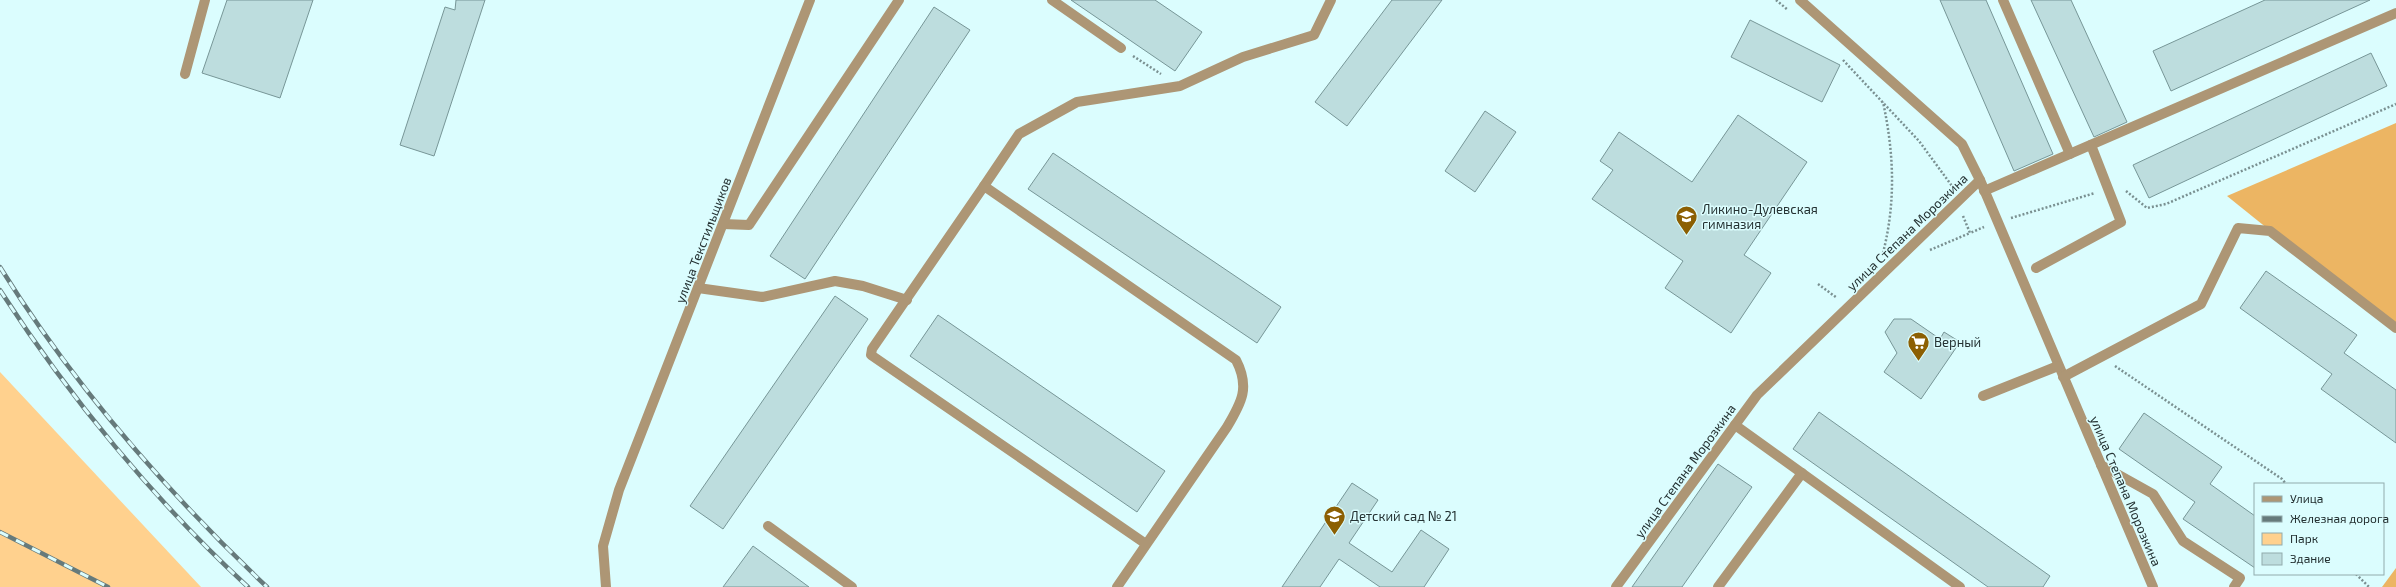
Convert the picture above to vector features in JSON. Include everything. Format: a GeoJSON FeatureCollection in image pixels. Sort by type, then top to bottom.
{"type":"FeatureCollection","features":[{"type":"Feature","properties":{"kind":"street"},"geometry":{"type":"LineString","coordinates":[[185,74],[205,0]]}},
{"type":"Feature","properties":{"kind":"street","name":"улица Текстильщиков"},"geometry":{"type":"LineString","coordinates":[[606,587],[603,546],[620,490],[810,0]]}},
{"type":"Feature","properties":{"kind":"street"},"geometry":{"type":"LineString","coordinates":[[723,224],[749,225],[899,0]]}},
{"type":"Feature","properties":{"kind":"street"},"geometry":{"type":"LineString","coordinates":[[1052,0],[1121,48]]}},
{"type":"Feature","properties":{"kind":"street"},"geometry":{"type":"LineString","coordinates":[[1146,544],[875,360],[871,355],[872,350],[1019,134],[1077,102],[1180,86],[1243,57],[1314,34],[1331,0]]}},
{"type":"Feature","properties":{"kind":"street"},"geometry":{"type":"LineString","coordinates":[[1800,0],[1962,144],[1980,180]]}},
{"type":"Feature","properties":{"kind":"street"},"geometry":{"type":"LineString","coordinates":[[2003,0],[2070,154]]}},
{"type":"Feature","properties":{"kind":"street"},"geometry":{"type":"LineString","coordinates":[[1984,191],[2396,13]]}},
{"type":"Feature","properties":{"kind":"street"},"geometry":{"type":"LineString","coordinates":[[2036,268],[2121,222],[2091,145]]}},
{"type":"Feature","properties":{"kind":"street","name":"улица Степана Морозкина"},"geometry":{"type":"LineString","coordinates":[[1616,587],[1757,394],[1980,180],[2153,587]]}},
{"type":"Feature","properties":{"kind":"street"},"geometry":{"type":"LineString","coordinates":[[984,186],[1236,360],[1243,374],[1244,390],[1239,406],[1117,587]]}},
{"type":"Feature","properties":{"kind":"street"},"geometry":{"type":"LineString","coordinates":[[2063,378],[2201,304],[2238,228],[2270,231],[2396,328]]}},
{"type":"Feature","properties":{"kind":"street"},"geometry":{"type":"LineString","coordinates":[[698,288],[762,296],[835,281],[863,286],[907,300]]}},
{"type":"Feature","properties":{"kind":"street"},"geometry":{"type":"LineString","coordinates":[[1983,396],[2058,366]]}},
{"type":"Feature","properties":{"kind":"street"},"geometry":{"type":"LineString","coordinates":[[1735,425],[1960,587]]}},
{"type":"Feature","properties":{"kind":"street"},"geometry":{"type":"LineString","coordinates":[[2101,465],[2153,494],[2183,541],[2240,578],[2234,587]]}},
{"type":"Feature","properties":{"kind":"street"},"geometry":{"type":"LineString","coordinates":[[1718,587],[1802,473]]}},
{"type":"Feature","properties":{"kind":"street"},"geometry":{"type":"LineString","coordinates":[[768,526],[852,587]]}},
{"type":"Feature","properties":{"kind":"path"},"geometry":{"type":"LineString","coordinates":[[1121,48],[1180,86]]}},
{"type":"Feature","properties":{"kind":"path"},"geometry":{"type":"LineString","coordinates":[[1882,257],[1889,229],[1893,193],[1892,157],[1883,101],[1919,141],[1952,187]]}},
{"type":"Feature","properties":{"kind":"path"},"geometry":{"type":"LineString","coordinates":[[2102,356],[2282,479],[2285,483]]}},
{"type":"Feature","properties":{"kind":"path"},"geometry":{"type":"LineString","coordinates":[[2357,575],[2369,587]]}},
{"type":"Feature","properties":{"kind":"green space"},"geometry":{"type":"Polygon","coordinates":[[[0,372],[201,587],[0,587],[0,372]]]}},
{"type":"Feature","properties":{"kind":"shaded area"},"geometry":{"type":"Polygon","coordinates":[[[2396,123],[2396,332],[2227,196],[2396,123]]]}},
{"type":"Feature","properties":{"kind":"shaded area"},"geometry":{"type":"Polygon","coordinates":[[[2396,568],[2396,587],[2382,587],[2396,568]]]}},
{"type":"Feature","properties":{"kind":"building"},"geometry":{"type":"Polygon","coordinates":[[[227,0],[313,0],[280,98],[202,73],[227,0]]]}},
{"type":"Feature","properties":{"kind":"building"},"geometry":{"type":"Polygon","coordinates":[[[456,0],[485,0],[434,156],[400,145],[445,7],[455,10],[456,0]]]}},
{"type":"Feature","properties":{"kind":"building"},"geometry":{"type":"Polygon","coordinates":[[[1071,0],[1155,0],[1202,32],[1175,71],[1071,0]]]}},
{"type":"Feature","properties":{"kind":"building"},"geometry":{"type":"Polygon","coordinates":[[[1392,0],[1442,0],[1347,126],[1315,102],[1392,0]]]}},
{"type":"Feature","properties":{"kind":"building"},"geometry":{"type":"Polygon","coordinates":[[[1940,0],[1986,0],[2053,154],[2014,171],[1940,0]]]}},
{"type":"Feature","properties":{"kind":"building"},"geometry":{"type":"Polygon","coordinates":[[[2031,0],[2071,0],[2127,122],[2094,137],[2031,0]]]}},
{"type":"Feature","properties":{"kind":"building"},"geometry":{"type":"Polygon","coordinates":[[[2265,0],[2370,0],[2171,91],[2153,51],[2265,0]]]}},
{"type":"Feature","properties":{"kind":"building"},"geometry":{"type":"Polygon","coordinates":[[[934,7],[970,30],[805,279],[770,256],[934,7]]]}},
{"type":"Feature","properties":{"kind":"building"},"geometry":{"type":"Polygon","coordinates":[[[1750,20],[1840,65],[1822,102],[1731,57],[1750,20]]]}},
{"type":"Feature","properties":{"kind":"building"},"geometry":{"type":"Polygon","coordinates":[[[2371,53],[2387,86],[2149,198],[2133,165],[2371,53]]]}},
{"type":"Feature","properties":{"kind":"building"},"geometry":{"type":"Polygon","coordinates":[[[1485,111],[1516,132],[1475,192],[1445,171],[1485,111]]]}},
{"type":"Feature","properties":{"kind":"building"},"geometry":{"type":"Polygon","coordinates":[[[1738,115],[1807,162],[1744,255],[1771,273],[1731,333],[1665,288],[1683,261],[1592,199],[1613,170],[1600,161],[1619,132],[1692,182],[1738,115]]]}},
{"type":"Feature","properties":{"kind":"building"},"geometry":{"type":"Polygon","coordinates":[[[1053,153],[1281,307],[1257,343],[1028,189],[1053,153]]]}},
{"type":"Feature","properties":{"kind":"building"},"geometry":{"type":"Polygon","coordinates":[[[2266,271],[2357,335],[2344,353],[2396,390],[2396,443],[2321,389],[2332,374],[2240,308],[2266,271]]]}},
{"type":"Feature","properties":{"kind":"building"},"geometry":{"type":"Polygon","coordinates":[[[835,296],[868,319],[723,529],[690,506],[835,296]]]}},
{"type":"Feature","properties":{"kind":"building"},"geometry":{"type":"Polygon","coordinates":[[[938,315],[1165,471],[1137,512],[910,356],[938,315]]]}},
{"type":"Feature","properties":{"kind":"building","name":"Верный"},"geometry":{"type":"Polygon","coordinates":[[[1894,319],[1911,319],[1940,339],[1944,332],[1960,342],[1921,399],[1884,372],[1897,353],[1885,332],[1894,319]]]}},
{"type":"Feature","properties":{"kind":"building"},"geometry":{"type":"Polygon","coordinates":[[[1819,412],[2050,576],[2043,587],[1988,587],[1793,449],[1819,412]]]}},
{"type":"Feature","properties":{"kind":"building"},"geometry":{"type":"Polygon","coordinates":[[[2144,413],[2222,467],[2210,484],[2254,515],[2254,567],[2183,519],[2195,502],[2119,449],[2144,413]]]}},
{"type":"Feature","properties":{"kind":"building"},"geometry":{"type":"Polygon","coordinates":[[[1718,464],[1752,487],[1682,587],[1632,587],[1718,464]]]}},
{"type":"Feature","properties":{"kind":"building","name":"Детский сад № 21"},"geometry":{"type":"Polygon","coordinates":[[[1352,483],[1378,500],[1349,543],[1392,572],[1421,530],[1449,549],[1424,587],[1380,587],[1339,559],[1320,587],[1282,587],[1352,483]]]}},
{"type":"Feature","properties":{"kind":"building"},"geometry":{"type":"Polygon","coordinates":[[[753,546],[809,587],[723,587],[753,546]]]}},
{"type":"Feature","properties":{"kind":"railway"},"geometry":{"type":"LineString","coordinates":[[0,267],[58,353],[123,435],[194,514],[267,587]]}},
{"type":"Feature","properties":{"kind":"railway"},"geometry":{"type":"LineString","coordinates":[[0,290],[55,369],[115,446],[213,554],[248,587]]}},
{"type":"Feature","properties":{"kind":"railway"},"geometry":{"type":"LineString","coordinates":[[0,532],[108,587]]}},
{"type":"Feature","properties":{"kind":"place","name":"Ликино-Дулевская гимназия"},"geometry":{"type":"Point","coordinates":[1687,236]}},
{"type":"Feature","properties":{"kind":"place","name":"Верный"},"geometry":{"type":"Point","coordinates":[1918,362]}},
{"type":"Feature","properties":{"kind":"place","name":"Детский сад № 21"},"geometry":{"type":"Point","coordinates":[1335,536]}}]}
